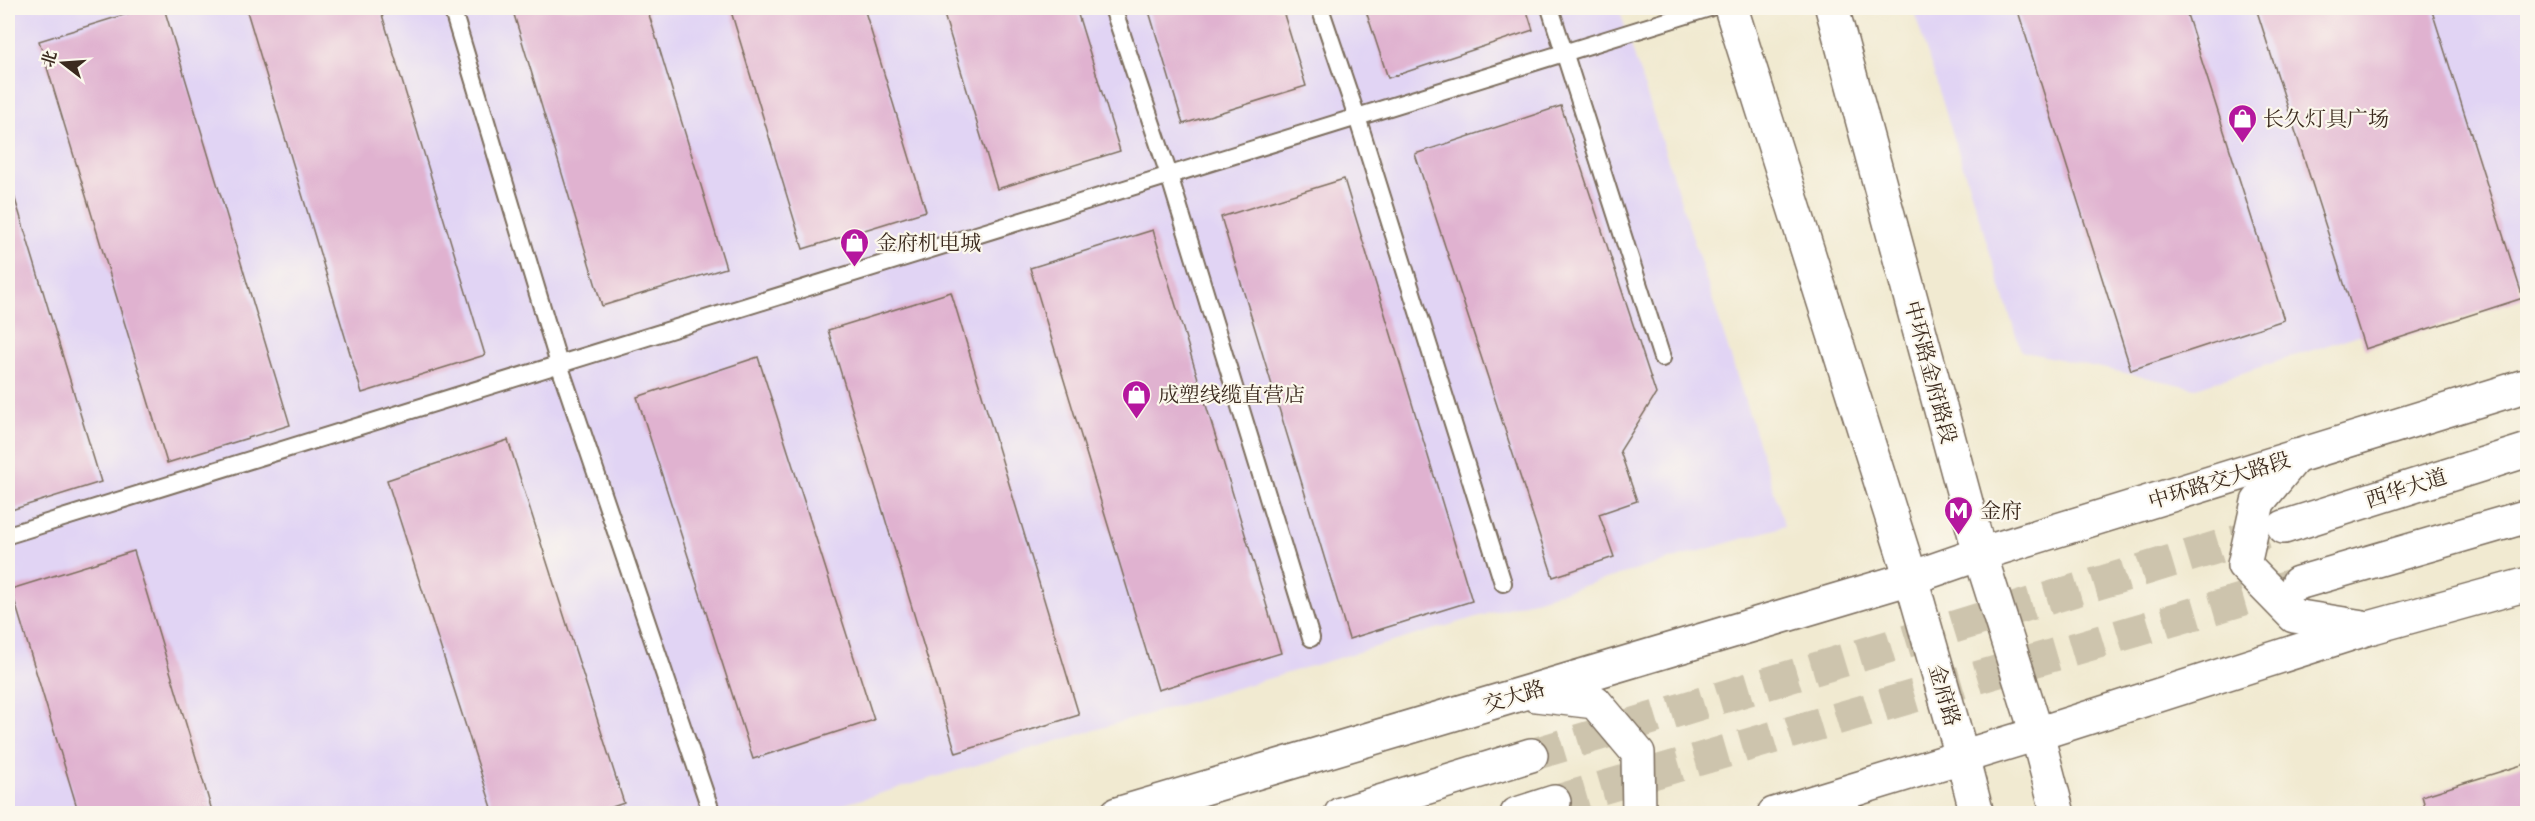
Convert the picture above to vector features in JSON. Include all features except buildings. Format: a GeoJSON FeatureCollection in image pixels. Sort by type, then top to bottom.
{"type":"FeatureCollection","features":[{"type":"Feature","properties":{"kind":"main road"},"geometry":{"type":"LineString","coordinates":[[1731,8],[1911,578]]}},
{"type":"Feature","properties":{"kind":"main road","name":"中环路金府路段"},"geometry":{"type":"LineString","coordinates":[[1832,8],[1980,554],[2037,734]]}},
{"type":"Feature","properties":{"kind":"main road","name":"中环路交大路段"},"geometry":{"type":"LineString","coordinates":[[1911,578],[1980,554],[2528,385]]}},
{"type":"Feature","properties":{"kind":"main road","name":"西华大道"},"geometry":{"type":"LineString","coordinates":[[2284,527],[2528,450]]}},
{"type":"Feature","properties":{"kind":"main road"},"geometry":{"type":"LineString","coordinates":[[2295,456],[2258,502],[2244,565],[2294,616],[2369,628]]}},
{"type":"Feature","properties":{"kind":"main road"},"geometry":{"type":"LineString","coordinates":[[2298,583],[2528,516]]}},
{"type":"Feature","properties":{"kind":"main road","name":"交大路"},"geometry":{"type":"LineString","coordinates":[[1117,813],[1911,578]]}},
{"type":"Feature","properties":{"kind":"main road","name":"金府路"},"geometry":{"type":"LineString","coordinates":[[1911,578],[1977,813]]}},
{"type":"Feature","properties":{"kind":"main road"},"geometry":{"type":"LineString","coordinates":[[1774,813],[2037,734],[2369,628],[2528,584]]}},
{"type":"Feature","properties":{"kind":"main road"},"geometry":{"type":"LineString","coordinates":[[1521,694],[1595,702],[1638,753],[1639,813]]}},
{"type":"Feature","properties":{"kind":"main road"},"geometry":{"type":"LineString","coordinates":[[2037,734],[2058,813]]}},
{"type":"Feature","properties":{"kind":"main road"},"geometry":{"type":"LineString","coordinates":[[1341,813],[1531,755]]}},
{"type":"Feature","properties":{"kind":"main road"},"geometry":{"type":"LineString","coordinates":[[1517,813],[1554,802]]}},
{"type":"Feature","properties":{"kind":"lane"},"geometry":{"type":"LineString","coordinates":[[452,8],[559,364],[712,813]]}},
{"type":"Feature","properties":{"kind":"lane"},"geometry":{"type":"LineString","coordinates":[[1113,8],[1169,175],[1311,638]]}},
{"type":"Feature","properties":{"kind":"lane"},"geometry":{"type":"LineString","coordinates":[[1320,8],[1357,117],[1503,583]]}},
{"type":"Feature","properties":{"kind":"lane"},"geometry":{"type":"LineString","coordinates":[[1550,8],[1662,358]]}},
{"type":"Feature","properties":{"kind":"lane"},"geometry":{"type":"LineString","coordinates":[[8,534],[1709,8]]}},
{"type":"Feature","properties":{"kind":"shaded area","name":"金府机电城"},"geometry":{"type":"Polygon","coordinates":[[[8,8],[1619,8],[1785,526],[814,813],[8,813],[8,8]]]}},
{"type":"Feature","properties":{"kind":"shaded area","name":"长久灯具广场"},"geometry":{"type":"Polygon","coordinates":[[[1913,8],[2527,8],[2527,280],[2196,388],[2021,351],[1913,8]]]}},
{"type":"Feature","properties":{"kind":"tunnel"},"geometry":{"type":"LineString","coordinates":[[1531,755],[2274,530]]}},
{"type":"Feature","properties":{"kind":"tunnel"},"geometry":{"type":"LineString","coordinates":[[1554,802],[2295,584]]}},
{"type":"Feature","properties":{"kind":"place","name":"长久灯具广场"},"geometry":{"type":"Point","coordinates":[2242,144]}},
{"type":"Feature","properties":{"kind":"place","name":"金府机电城"},"geometry":{"type":"Point","coordinates":[855,268]}},
{"type":"Feature","properties":{"kind":"place","name":"成塑线缆直营店"},"geometry":{"type":"Point","coordinates":[1137,420]}},
{"type":"Feature","properties":{"kind":"place","name":"金府"},"geometry":{"type":"Point","coordinates":[1959,536]}}]}
